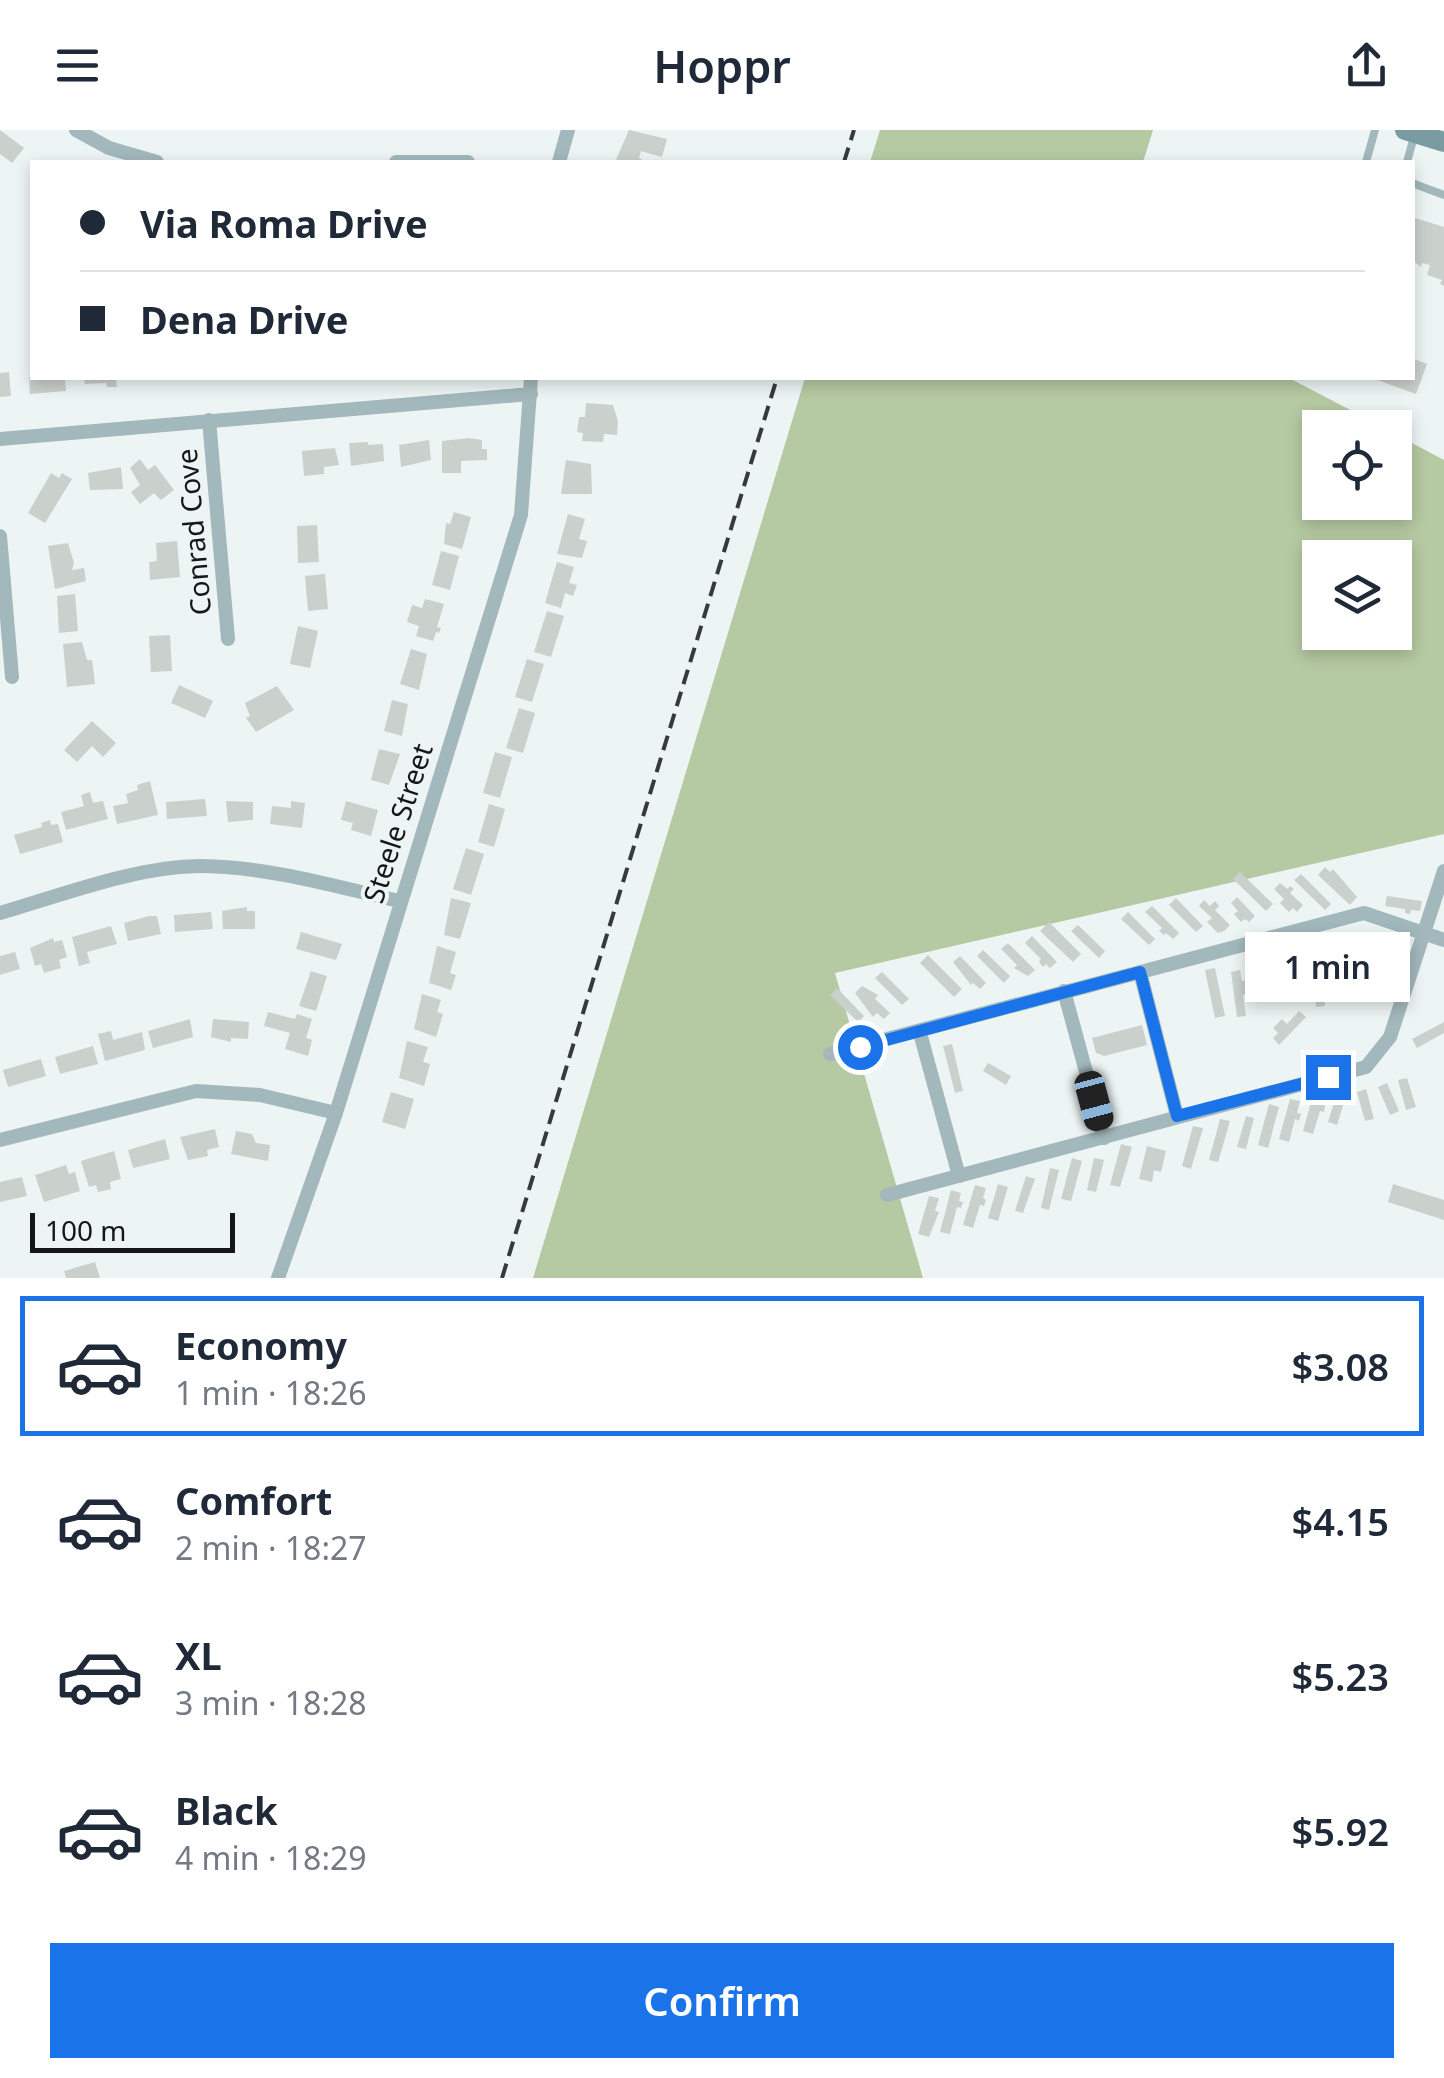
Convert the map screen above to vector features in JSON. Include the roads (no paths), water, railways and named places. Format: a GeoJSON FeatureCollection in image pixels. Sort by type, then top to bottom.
{"type":"FeatureCollection","features":[{"type":"Feature","properties":{"kind":"main road"},"geometry":{"type":"LineString","coordinates":[[1410,132],[1444,142]]}},
{"type":"Feature","properties":{"kind":"street"},"geometry":{"type":"LineString","coordinates":[[76,130],[108,148],[150,160]]}},
{"type":"Feature","properties":{"kind":"street"},"geometry":{"type":"LineString","coordinates":[[560,160],[568,130]]}},
{"type":"Feature","properties":{"kind":"street"},"geometry":{"type":"LineString","coordinates":[[0,439],[531,386]]}},
{"type":"Feature","properties":{"kind":"street","name":"Steele Street"},"geometry":{"type":"LineString","coordinates":[[278,1278],[336,1113],[522,515],[531,386]]}},
{"type":"Feature","properties":{"kind":"street","name":"Conrad Cove"},"geometry":{"type":"LineString","coordinates":[[209,420],[228,639]]}},
{"type":"Feature","properties":{"kind":"street"},"geometry":{"type":"LineString","coordinates":[[0,536],[12,677]]}},
{"type":"Feature","properties":{"kind":"street"},"geometry":{"type":"LineString","coordinates":[[0,913],[113,880],[200,866],[294,876],[399,902]]}},
{"type":"Feature","properties":{"kind":"street"},"geometry":{"type":"LineString","coordinates":[[887,1195],[1366,1067],[1390,1037],[1444,871]]}},
{"type":"Feature","properties":{"kind":"street"},"geometry":{"type":"LineString","coordinates":[[830,1054],[1364,913],[1444,940]]}},
{"type":"Feature","properties":{"kind":"street"},"geometry":{"type":"LineString","coordinates":[[1140,972],[1177,1116]]}},
{"type":"Feature","properties":{"kind":"street"},"geometry":{"type":"LineString","coordinates":[[1064,991],[1104,1138]]}},
{"type":"Feature","properties":{"kind":"street"},"geometry":{"type":"LineString","coordinates":[[920,1033],[959,1176]]}},
{"type":"Feature","properties":{"kind":"street"},"geometry":{"type":"LineString","coordinates":[[0,1140],[196,1091],[260,1094],[336,1113]]}},
{"type":"Feature","properties":{"kind":"lane"},"geometry":{"type":"LineString","coordinates":[[1367,160],[1375,130]]}},
{"type":"Feature","properties":{"kind":"lane"},"geometry":{"type":"LineString","coordinates":[[1408,160],[1410,132]]}},
{"type":"Feature","properties":{"kind":"lane"},"geometry":{"type":"LineString","coordinates":[[1415,184],[1444,195]]}},
{"type":"Feature","properties":{"kind":"railway"},"geometry":{"type":"LineString","coordinates":[[845,160],[854,130]]}},
{"type":"Feature","properties":{"kind":"railway"},"geometry":{"type":"LineString","coordinates":[[502,1278],[776,380]]}}]}
